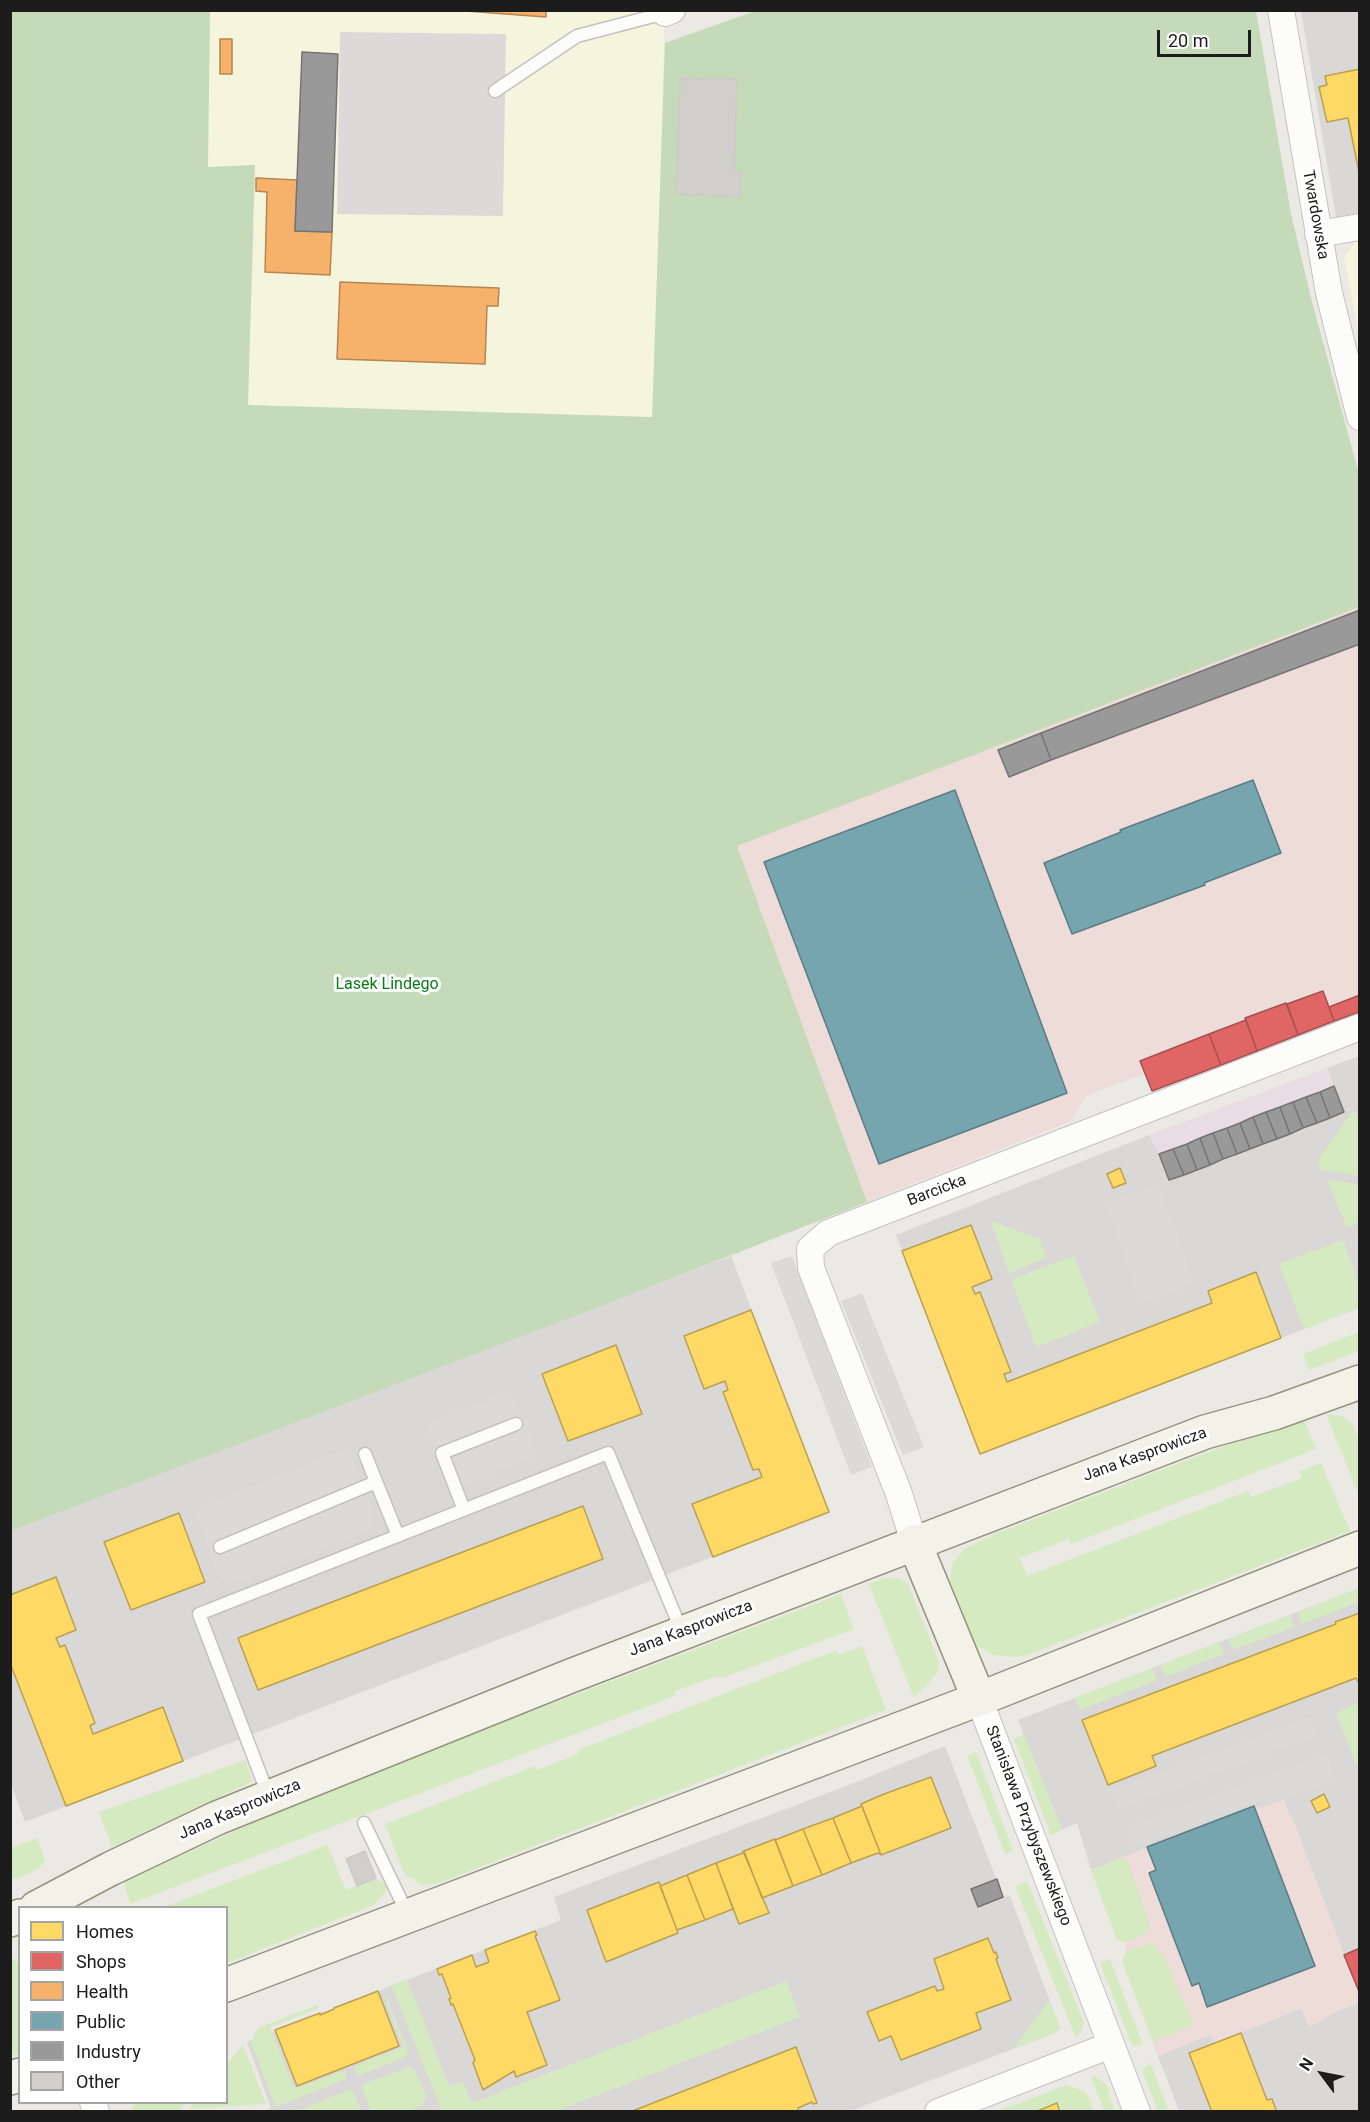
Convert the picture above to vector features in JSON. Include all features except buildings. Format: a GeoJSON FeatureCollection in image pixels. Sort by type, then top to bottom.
{"type":"FeatureCollection","features":[{"type":"Feature","properties":{"kind":"street","name":"Twardowska"},"geometry":{"type":"LineString","coordinates":[[1281,10],[1329,293],[1359,417]]}},
{"type":"Feature","properties":{"kind":"street"},"geometry":{"type":"LineString","coordinates":[[1318,234],[1359,227]]}},
{"type":"Feature","properties":{"kind":"street","name":"Barcicka"},"geometry":{"type":"LineString","coordinates":[[914,1542],[899,1494],[811,1268],[810,1248],[828,1233],[1359,1028]]}},
{"type":"Feature","properties":{"kind":"street","name":"Jana Kasprowicza"},"geometry":{"type":"LineString","coordinates":[[40,1906],[207,1822],[269,1797],[914,1542],[1205,1432],[1274,1413],[1359,1382]]}},
{"type":"Feature","properties":{"kind":"street","name":"Stanisława Przybyszewskiego"},"geometry":{"type":"LineString","coordinates":[[914,1542],[979,1699],[1137,2112]]}},
{"type":"Feature","properties":{"kind":"street"},"geometry":{"type":"LineString","coordinates":[[228,1984],[979,1699],[1359,1548]]}},
{"type":"Feature","properties":{"kind":"street"},"geometry":{"type":"LineString","coordinates":[[938,2112],[1111,2045]]}},
{"type":"Feature","properties":{"kind":"lane"},"geometry":{"type":"LineString","coordinates":[[495,91],[577,36],[631,16],[669,12]]}},
{"type":"Feature","properties":{"kind":"lane"},"geometry":{"type":"LineString","coordinates":[[464,1510],[442,1453],[516,1424]]}},
{"type":"Feature","properties":{"kind":"lane"},"geometry":{"type":"LineString","coordinates":[[269,1797],[199,1614],[608,1453],[682,1633]]}},
{"type":"Feature","properties":{"kind":"lane"},"geometry":{"type":"LineString","coordinates":[[365,1454],[398,1536]]}},
{"type":"Feature","properties":{"kind":"lane"},"geometry":{"type":"LineString","coordinates":[[220,1547],[376,1482]]}},
{"type":"Feature","properties":{"kind":"lane"},"geometry":{"type":"LineString","coordinates":[[364,1823],[409,1916]]}},
{"type":"Feature","properties":{"kind":"shaded area"},"geometry":{"type":"Polygon","coordinates":[[[11,11],[665,11],[653,417],[247,405],[254,230],[11,11]]]}},
{"type":"Feature","properties":{"kind":"shaded area"},"geometry":{"type":"Polygon","coordinates":[[[1301,11],[1359,11],[1359,213],[1336,217],[1301,11]]]}},
{"type":"Feature","properties":{"kind":"shaded area"},"geometry":{"type":"Polygon","coordinates":[[[340,32],[506,34],[503,216],[337,214],[340,32]]]}},
{"type":"Feature","properties":{"kind":"shaded area"},"geometry":{"type":"Polygon","coordinates":[[[1359,238],[1359,334],[1344,257],[1359,238]]]}},
{"type":"Feature","properties":{"kind":"shaded area"},"geometry":{"type":"Polygon","coordinates":[[[1359,607],[1359,1012],[1152,1091],[1145,1074],[1108,1087],[1085,1097],[1071,1121],[867,1202],[737,846],[1359,607]]]}},
{"type":"Feature","properties":{"kind":"shaded area"},"geometry":{"type":"Polygon","coordinates":[[[1359,1056],[1359,1308],[980,1454],[896,1235],[1149,1135],[1159,1154],[1184,1175],[1344,1113],[1327,1068],[1359,1056]]]}},
{"type":"Feature","properties":{"kind":"shaded area"},"geometry":{"type":"Polygon","coordinates":[[[1327,1068],[1344,1112],[1169,1180],[1149,1135],[1327,1068]]]}},
{"type":"Feature","properties":{"kind":"shaded area"},"geometry":{"type":"Polygon","coordinates":[[[1160,1184],[1195,1285],[1140,1304],[1105,1203],[1160,1184]]]}},
{"type":"Feature","properties":{"kind":"shaded area"},"geometry":{"type":"Polygon","coordinates":[[[731,1256],[829,1512],[25,1822],[11,1784],[11,1531],[731,1256]]]}},
{"type":"Feature","properties":{"kind":"shaded area"},"geometry":{"type":"Polygon","coordinates":[[[792,1256],[872,1467],[851,1475],[771,1263],[792,1256]]]}},
{"type":"Feature","properties":{"kind":"shaded area"},"geometry":{"type":"Polygon","coordinates":[[[862,1293],[924,1447],[903,1455],[841,1301],[862,1293]]]}},
{"type":"Feature","properties":{"kind":"shaded area"},"geometry":{"type":"Polygon","coordinates":[[[509,1390],[539,1455],[453,1491],[425,1425],[509,1390]]]}},
{"type":"Feature","properties":{"kind":"shaded area"},"geometry":{"type":"Polygon","coordinates":[[[338,1452],[351,1454],[376,1519],[369,1531],[232,1585],[218,1576],[196,1514],[202,1506],[338,1452]]]}},
{"type":"Feature","properties":{"kind":"shaded area"},"geometry":{"type":"Polygon","coordinates":[[[1359,1588],[1359,1994],[1295,1825],[1283,1800],[1262,1808],[1254,1806],[1091,1870],[1077,1823],[1062,1830],[1018,1720],[1359,1588]]]}},
{"type":"Feature","properties":{"kind":"shaded area"},"geometry":{"type":"Polygon","coordinates":[[[1311,1717],[1318,1736],[1118,1810],[1111,1791],[1311,1717]]]}},
{"type":"Feature","properties":{"kind":"shaded area"},"geometry":{"type":"Polygon","coordinates":[[[945,1746],[1003,1897],[1010,1896],[1060,2028],[1055,2033],[848,2112],[263,2111],[271,2108],[247,2042],[561,1920],[554,1897],[945,1746]]]}},
{"type":"Feature","properties":{"kind":"shaded area"},"geometry":{"type":"Polygon","coordinates":[[[1327,1754],[1336,1780],[1262,1808],[1259,1801],[1131,1848],[1124,1828],[1327,1754]]]}},
{"type":"Feature","properties":{"kind":"shaded area"},"geometry":{"type":"Polygon","coordinates":[[[1283,1800],[1295,1825],[1359,1994],[1359,2003],[1339,2010],[1309,2027],[1301,2008],[1214,2043],[1211,2034],[1158,2056],[1122,1961],[1126,1952],[1125,1943],[1117,1939],[1091,1870],[1254,1806],[1262,1808],[1283,1800]]]}},
{"type":"Feature","properties":{"kind":"shaded area"},"geometry":{"type":"Polygon","coordinates":[[[1359,2003],[1359,2111],[1179,2111],[1158,2056],[1211,2034],[1215,2043],[1302,2008],[1309,2027],[1339,2010],[1359,2003]]]}},
{"type":"Feature","properties":{"kind":"green space","name":"Lasek Lindego"},"geometry":{"type":"Polygon","coordinates":[[[11,11],[210,11],[208,167],[255,165],[248,405],[652,417],[665,43],[755,11],[1256,11],[1291,214],[1311,298],[1359,474],[1359,607],[737,846],[867,1202],[11,1531],[11,11]]]}},
{"type":"Feature","properties":{"kind":"green space"},"geometry":{"type":"Polygon","coordinates":[[[1354,1109],[1359,1124],[1359,1176],[1320,1169],[1318,1160],[1354,1109]]]}},
{"type":"Feature","properties":{"kind":"green space"},"geometry":{"type":"Polygon","coordinates":[[[1327,1180],[1359,1184],[1359,1222],[1349,1227],[1346,1225],[1327,1180]]]}},
{"type":"Feature","properties":{"kind":"green space"},"geometry":{"type":"Polygon","coordinates":[[[991,1221],[1040,1239],[1046,1258],[1009,1273],[991,1221]]]}},
{"type":"Feature","properties":{"kind":"green space"},"geometry":{"type":"Polygon","coordinates":[[[1343,1240],[1359,1284],[1359,1308],[1304,1329],[1279,1264],[1343,1240]]]}},
{"type":"Feature","properties":{"kind":"green space"},"geometry":{"type":"Polygon","coordinates":[[[1074,1256],[1100,1322],[1036,1347],[1012,1282],[1015,1278],[1074,1256]]]}},
{"type":"Feature","properties":{"kind":"green space"},"geometry":{"type":"Polygon","coordinates":[[[1359,1332],[1359,1351],[1309,1370],[1303,1354],[1359,1332]]]}},
{"type":"Feature","properties":{"kind":"green space"},"geometry":{"type":"Polygon","coordinates":[[[1326,1414],[1343,1416],[1353,1424],[1359,1440],[1359,1496],[1326,1414]]]}},
{"type":"Feature","properties":{"kind":"green space"},"geometry":{"type":"Polygon","coordinates":[[[1302,1416],[1316,1449],[1071,1544],[1069,1539],[1020,1558],[1027,1576],[1248,1491],[1251,1497],[1302,1478],[1300,1471],[1321,1463],[1350,1531],[1025,1656],[993,1655],[976,1645],[950,1581],[952,1565],[964,1549],[995,1534],[1302,1416]]]}},
{"type":"Feature","properties":{"kind":"green space"},"geometry":{"type":"Polygon","coordinates":[[[886,1578],[901,1579],[908,1584],[939,1662],[937,1674],[914,1698],[869,1584],[886,1578]]]}},
{"type":"Feature","properties":{"kind":"green space"},"geometry":{"type":"Polygon","coordinates":[[[1359,1588],[1359,1602],[1302,1624],[1298,1612],[1359,1588]]]}},
{"type":"Feature","properties":{"kind":"green space"},"geometry":{"type":"Polygon","coordinates":[[[841,1594],[854,1629],[722,1678],[718,1676],[675,1691],[675,1696],[130,1904],[124,1882],[322,1791],[841,1594]]]}},
{"type":"Feature","properties":{"kind":"green space"},"geometry":{"type":"Polygon","coordinates":[[[1290,1615],[1294,1627],[1233,1650],[1228,1639],[1290,1615]]]}},
{"type":"Feature","properties":{"kind":"green space"},"geometry":{"type":"Polygon","coordinates":[[[1219,1642],[1224,1654],[1165,1677],[1160,1665],[1219,1642]]]}},
{"type":"Feature","properties":{"kind":"green space"},"geometry":{"type":"Polygon","coordinates":[[[862,1646],[886,1710],[436,1884],[420,1884],[406,1875],[402,1869],[385,1824],[535,1766],[536,1770],[579,1754],[578,1750],[837,1650],[839,1655],[862,1646]]]}},
{"type":"Feature","properties":{"kind":"green space"},"geometry":{"type":"Polygon","coordinates":[[[1152,1668],[1157,1680],[1080,1710],[1075,1698],[1152,1668]]]}},
{"type":"Feature","properties":{"kind":"green space"},"geometry":{"type":"Polygon","coordinates":[[[1359,1702],[1359,1763],[1356,1764],[1336,1713],[1359,1702]]]}},
{"type":"Feature","properties":{"kind":"green space"},"geometry":{"type":"Polygon","coordinates":[[[1024,1734],[1062,1830],[1051,1835],[1014,1739],[1024,1734]]]}},
{"type":"Feature","properties":{"kind":"green space"},"geometry":{"type":"Polygon","coordinates":[[[976,1752],[1013,1850],[1005,1854],[967,1755],[976,1752]]]}},
{"type":"Feature","properties":{"kind":"green space"},"geometry":{"type":"Polygon","coordinates":[[[245,1760],[253,1781],[112,1847],[99,1812],[245,1760]]]}},
{"type":"Feature","properties":{"kind":"green space"},"geometry":{"type":"Polygon","coordinates":[[[37,1838],[45,1861],[39,1868],[17,1879],[11,1878],[11,1848],[37,1838]]]}},
{"type":"Feature","properties":{"kind":"green space"},"geometry":{"type":"Polygon","coordinates":[[[327,1845],[346,1890],[376,1879],[386,1884],[387,1890],[374,1905],[228,1963],[228,1906],[167,1906],[327,1845]]]}},
{"type":"Feature","properties":{"kind":"green space"},"geometry":{"type":"Polygon","coordinates":[[[1126,1857],[1150,1926],[1148,1932],[1125,1943],[1117,1939],[1091,1870],[1126,1857]]]}},
{"type":"Feature","properties":{"kind":"green space"},"geometry":{"type":"Polygon","coordinates":[[[1027,1881],[1084,2023],[1076,2038],[1015,1886],[1027,1881]]]}},
{"type":"Feature","properties":{"kind":"green space"},"geometry":{"type":"Polygon","coordinates":[[[1154,1942],[1160,1953],[1162,1952],[1193,2023],[1189,2027],[1153,2042],[1122,1961],[1126,1952],[1154,1942]]]}},
{"type":"Feature","properties":{"kind":"green space"},"geometry":{"type":"Polygon","coordinates":[[[11,1957],[18,1965],[18,2054],[14,2056],[10,2047],[11,1957]]]}},
{"type":"Feature","properties":{"kind":"green space"},"geometry":{"type":"Polygon","coordinates":[[[1110,1959],[1143,2045],[1132,2046],[1100,1963],[1110,1959]]]}},
{"type":"Feature","properties":{"kind":"green space"},"geometry":{"type":"Polygon","coordinates":[[[407,1979],[449,2086],[463,2082],[472,2103],[786,1981],[800,2017],[556,2111],[442,2111],[391,1985],[407,1979]]]}},
{"type":"Feature","properties":{"kind":"green space"},"geometry":{"type":"Polygon","coordinates":[[[384,1996],[387,1998],[408,2051],[405,2057],[358,2076],[353,2067],[403,2047],[384,1996]]]}},
{"type":"Feature","properties":{"kind":"green space"},"geometry":{"type":"Polygon","coordinates":[[[1049,2000],[1060,2028],[1055,2033],[1014,2048],[1049,2000]]]}},
{"type":"Feature","properties":{"kind":"green space"},"geometry":{"type":"Polygon","coordinates":[[[317,2005],[318,2009],[270,2027],[294,2089],[345,2070],[346,2079],[276,2107],[251,2042],[258,2028],[317,2005]]]}},
{"type":"Feature","properties":{"kind":"green space"},"geometry":{"type":"Polygon","coordinates":[[[243,2045],[266,2104],[189,2109],[193,2104],[228,2104],[228,2063],[243,2045]]]}},
{"type":"Feature","properties":{"kind":"green space"},"geometry":{"type":"Polygon","coordinates":[[[1150,2062],[1169,2111],[1158,2111],[1142,2070],[1150,2062]]]}},
{"type":"Feature","properties":{"kind":"green space"},"geometry":{"type":"Polygon","coordinates":[[[409,2067],[415,2070],[427,2097],[421,2106],[407,2111],[371,2111],[362,2088],[364,2084],[409,2067]]]}},
{"type":"Feature","properties":{"kind":"green space"},"geometry":{"type":"Polygon","coordinates":[[[1094,2076],[1106,2084],[1115,2111],[1104,2111],[1091,2077],[1094,2076]]]}},
{"type":"Feature","properties":{"kind":"green space"},"geometry":{"type":"Polygon","coordinates":[[[1067,2085],[1086,2092],[1094,2111],[1060,2111],[1057,2103],[1035,2111],[995,2112],[1067,2085]]]}},
{"type":"Feature","properties":{"kind":"green space"},"geometry":{"type":"Polygon","coordinates":[[[349,2090],[354,2093],[361,2111],[297,2111],[349,2090]]]}},
{"type":"Feature","properties":{"kind":"green space"},"geometry":{"type":"Polygon","coordinates":[[[134,2104],[185,2104],[178,2111],[131,2111],[134,2104]]]}}]}
